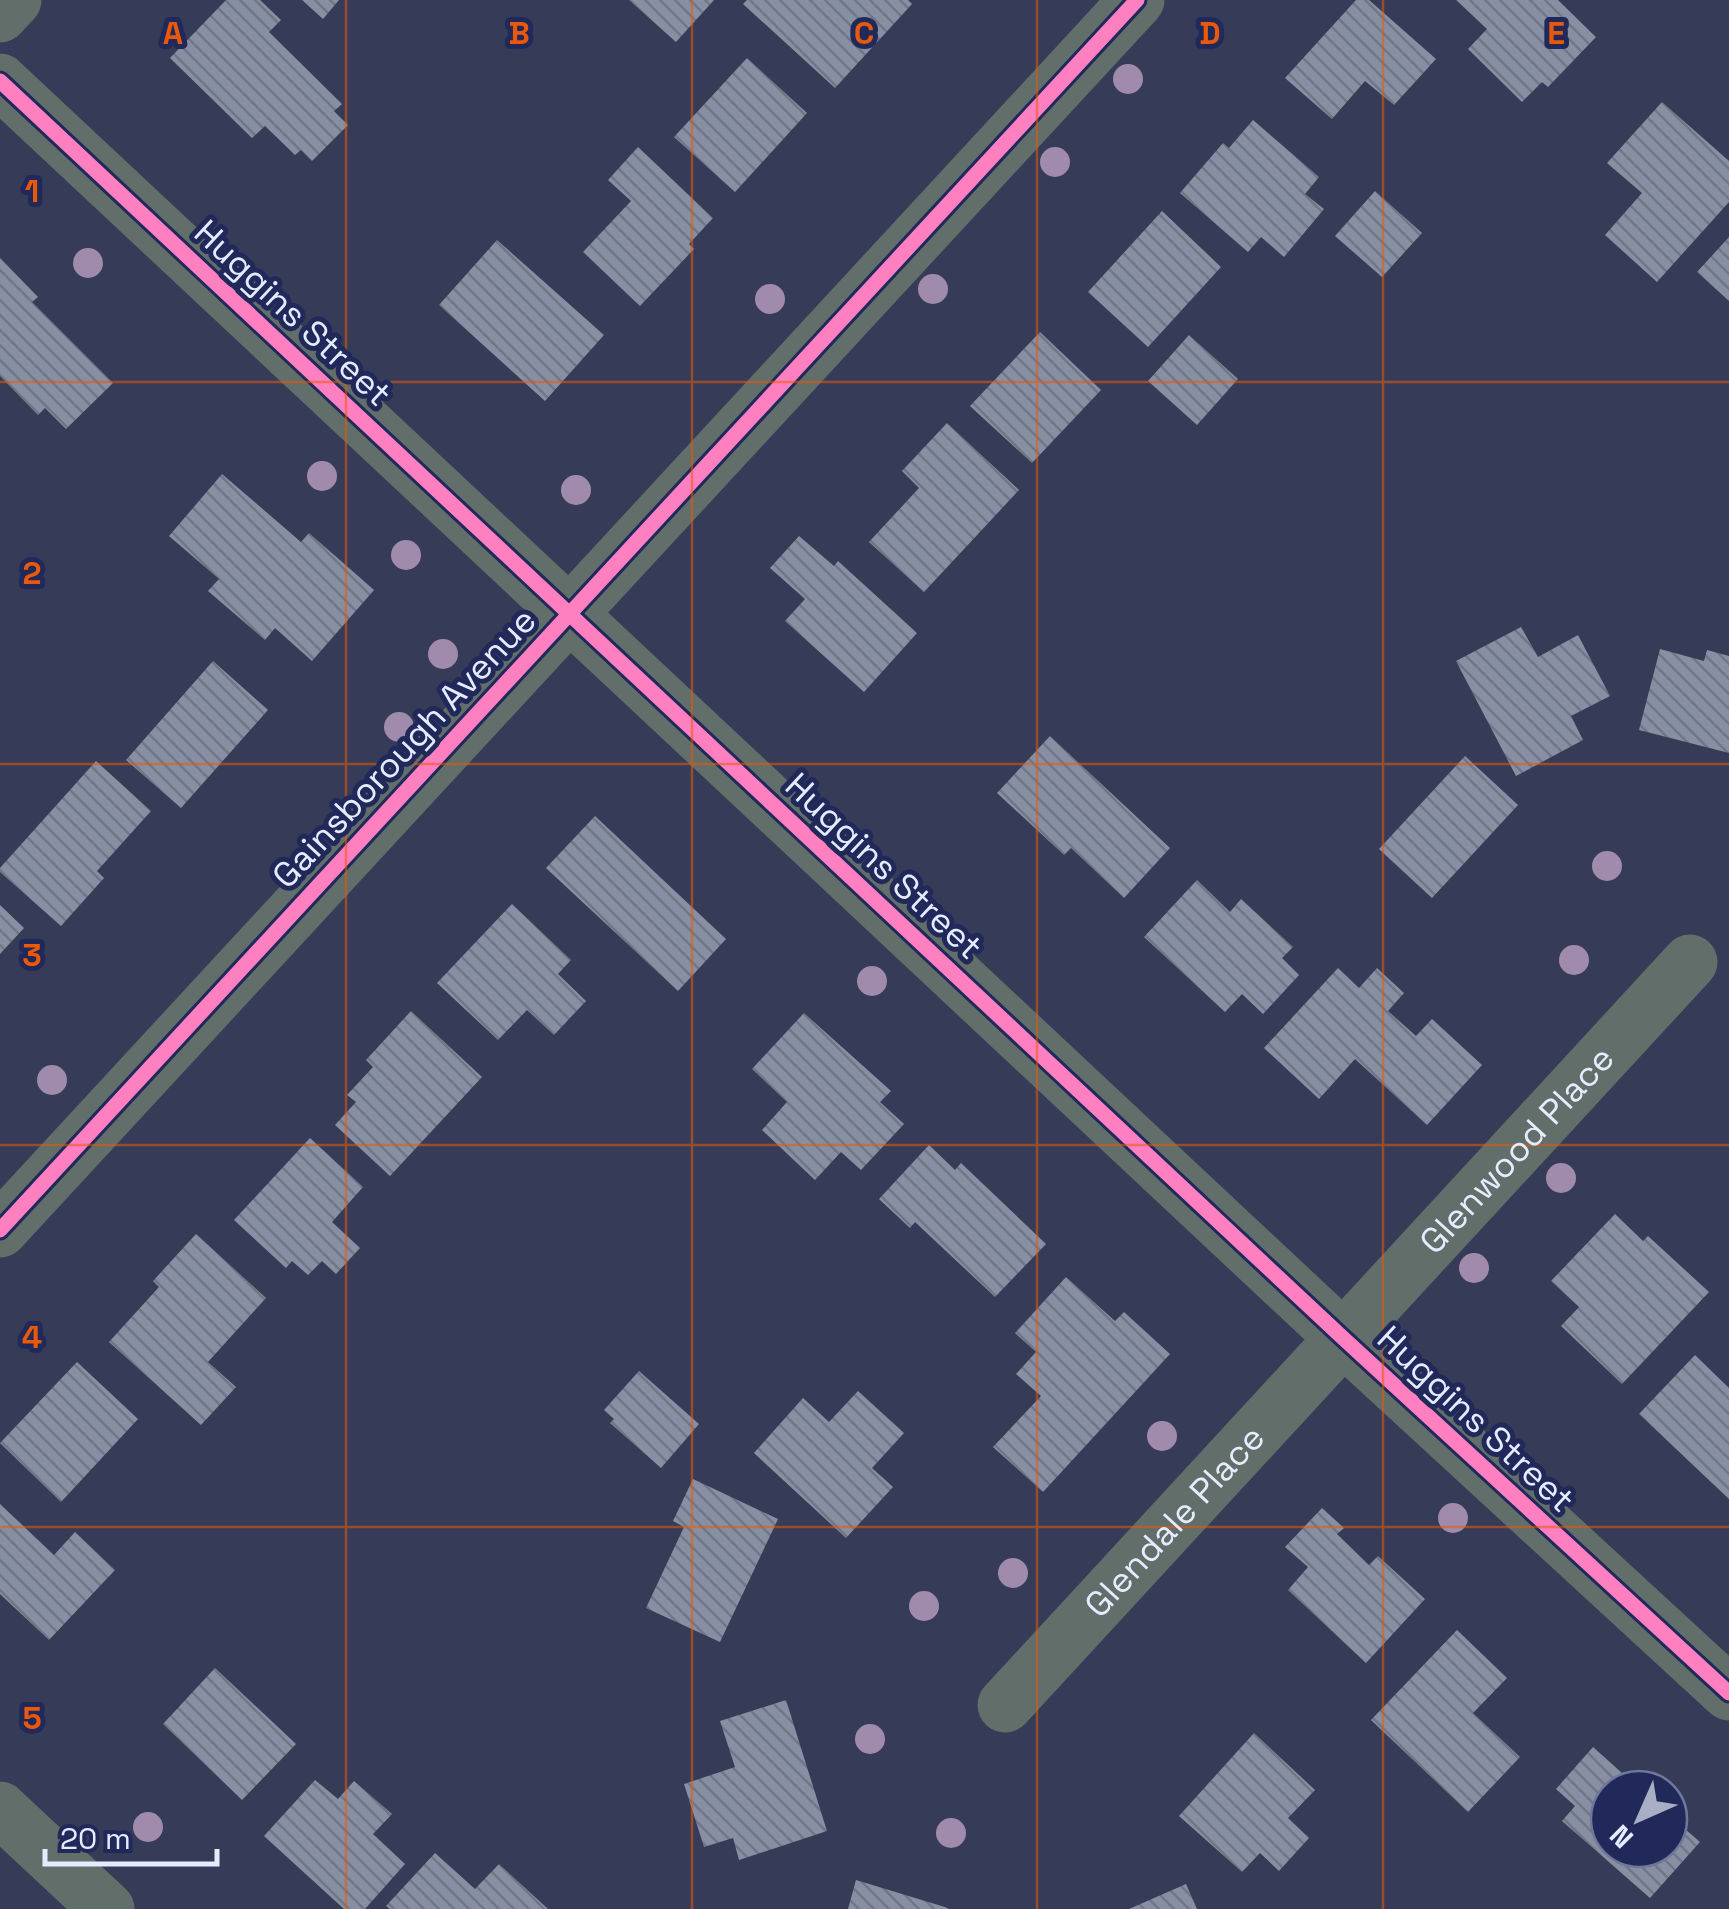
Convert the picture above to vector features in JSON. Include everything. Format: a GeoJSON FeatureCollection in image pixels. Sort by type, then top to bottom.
{"type":"FeatureCollection","features":[{"type":"Feature","properties":{"kind":"street"},"geometry":{"type":"LineString","coordinates":[[0,14],[14,0]]}},
{"type":"Feature","properties":{"kind":"street","name":"Gainsborough Avenue"},"geometry":{"type":"LineString","coordinates":[[0,1230],[1137,0]]}},
{"type":"Feature","properties":{"kind":"street","name":"Huggins Street"},"geometry":{"type":"LineString","coordinates":[[0,81],[1343,1338],[1729,1693]]}},
{"type":"Feature","properties":{"kind":"street","name":"Glenwood Place"},"geometry":{"type":"LineString","coordinates":[[1343,1338],[1690,962]]}},
{"type":"Feature","properties":{"kind":"street","name":"Glendale Place"},"geometry":{"type":"LineString","coordinates":[[1006,1704],[1343,1338]]}},
{"type":"Feature","properties":{"kind":"street"},"geometry":{"type":"LineString","coordinates":[[0,1809],[107,1909]]}},
{"type":"Feature","properties":{"kind":"building"},"geometry":{"type":"Polygon","coordinates":[[[226,0],[260,0],[281,20],[269,32],[342,104],[334,111],[348,125],[312,161],[301,150],[295,155],[265,126],[252,138],[170,58],[226,0]]]}},
{"type":"Feature","properties":{"kind":"building"},"geometry":{"type":"Polygon","coordinates":[[[302,0],[339,0],[323,19],[302,0]]]}},
{"type":"Feature","properties":{"kind":"building"},"geometry":{"type":"Polygon","coordinates":[[[629,0],[714,0],[676,42],[629,0]]]}},
{"type":"Feature","properties":{"kind":"building"},"geometry":{"type":"Polygon","coordinates":[[[747,0],[908,0],[912,4],[835,88],[743,4],[747,0]]]}},
{"type":"Feature","properties":{"kind":"building"},"geometry":{"type":"Polygon","coordinates":[[[1356,0],[1369,0],[1436,59],[1394,105],[1365,81],[1332,119],[1285,78],[1356,0]]]}},
{"type":"Feature","properties":{"kind":"building"},"geometry":{"type":"Polygon","coordinates":[[[1456,0],[1558,0],[1596,37],[1548,87],[1542,82],[1522,102],[1468,49],[1487,29],[1456,0]]]}},
{"type":"Feature","properties":{"kind":"building"},"geometry":{"type":"Polygon","coordinates":[[[747,58],[807,113],[735,192],[674,137],[747,58]]]}},
{"type":"Feature","properties":{"kind":"building"},"geometry":{"type":"Polygon","coordinates":[[[1662,102],[1729,161],[1729,202],[1657,282],[1605,235],[1642,193],[1607,163],[1662,102]]]}},
{"type":"Feature","properties":{"kind":"building"},"geometry":{"type":"Polygon","coordinates":[[[1253,120],[1319,177],[1305,194],[1324,209],[1284,257],[1261,237],[1248,252],[1180,193],[1223,143],[1229,148],[1253,120]]]}},
{"type":"Feature","properties":{"kind":"building"},"geometry":{"type":"Polygon","coordinates":[[[638,147],[713,218],[689,244],[694,249],[640,306],[583,252],[631,201],[608,180],[638,147]]]}},
{"type":"Feature","properties":{"kind":"building"},"geometry":{"type":"Polygon","coordinates":[[[1375,191],[1422,233],[1382,277],[1335,236],[1375,191]]]}},
{"type":"Feature","properties":{"kind":"building"},"geometry":{"type":"Polygon","coordinates":[[[1162,211],[1221,267],[1148,347],[1088,292],[1162,211]]]}},
{"type":"Feature","properties":{"kind":"building"},"geometry":{"type":"Polygon","coordinates":[[[1729,237],[1729,301],[1697,272],[1729,237]]]}},
{"type":"Feature","properties":{"kind":"building"},"geometry":{"type":"Polygon","coordinates":[[[497,240],[604,335],[545,401],[439,305],[497,240]]]}},
{"type":"Feature","properties":{"kind":"building"},"geometry":{"type":"Polygon","coordinates":[[[0,258],[38,297],[32,302],[113,383],[66,429],[45,408],[38,415],[0,376],[0,258]]]}},
{"type":"Feature","properties":{"kind":"building"},"geometry":{"type":"Polygon","coordinates":[[[1040,332],[1101,390],[1032,463],[970,406],[1040,332]]]}},
{"type":"Feature","properties":{"kind":"building"},"geometry":{"type":"Polygon","coordinates":[[[1189,335],[1238,379],[1197,425],[1148,381],[1189,335]]]}},
{"type":"Feature","properties":{"kind":"building"},"geometry":{"type":"Polygon","coordinates":[[[947,423],[1019,490],[924,592],[869,542],[919,488],[902,471],[947,423]]]}},
{"type":"Feature","properties":{"kind":"building"},"geometry":{"type":"Polygon","coordinates":[[[222,474],[301,542],[309,533],[374,590],[312,661],[275,628],[265,640],[208,591],[219,579],[169,536],[222,474]]]}},
{"type":"Feature","properties":{"kind":"building"},"geometry":{"type":"Polygon","coordinates":[[[799,536],[834,566],[838,561],[917,633],[864,692],[785,621],[805,599],[770,568],[799,536]]]}},
{"type":"Feature","properties":{"kind":"building"},"geometry":{"type":"Polygon","coordinates":[[[1521,627],[1538,657],[1578,635],[1610,696],[1571,716],[1583,740],[1516,776],[1456,661],[1521,627]]]}},
{"type":"Feature","properties":{"kind":"building"},"geometry":{"type":"Polygon","coordinates":[[[1660,649],[1704,661],[1707,650],[1729,656],[1729,753],[1639,730],[1660,649]]]}},
{"type":"Feature","properties":{"kind":"building"},"geometry":{"type":"Polygon","coordinates":[[[213,661],[268,710],[181,808],[126,760],[213,661]]]}},
{"type":"Feature","properties":{"kind":"building"},"geometry":{"type":"Polygon","coordinates":[[[1050,736],[1170,848],[1124,898],[1071,848],[1064,855],[997,793],[1050,736]]]}},
{"type":"Feature","properties":{"kind":"building"},"geometry":{"type":"Polygon","coordinates":[[[1465,756],[1518,805],[1432,898],[1379,849],[1465,756]]]}},
{"type":"Feature","properties":{"kind":"building"},"geometry":{"type":"Polygon","coordinates":[[[96,761],[151,811],[97,871],[104,878],[61,926],[0,868],[96,761]]]}},
{"type":"Feature","properties":{"kind":"building"},"geometry":{"type":"Polygon","coordinates":[[[595,816],[726,939],[678,991],[546,868],[595,816]]]}},
{"type":"Feature","properties":{"kind":"building"},"geometry":{"type":"Polygon","coordinates":[[[1197,880],[1230,912],[1241,899],[1293,947],[1282,958],[1299,975],[1263,1014],[1242,994],[1225,1012],[1144,937],[1197,880]]]}},
{"type":"Feature","properties":{"kind":"building"},"geometry":{"type":"Polygon","coordinates":[[[512,904],[571,960],[558,974],[586,1001],[554,1035],[527,1010],[498,1040],[437,983],[512,904]]]}},
{"type":"Feature","properties":{"kind":"building"},"geometry":{"type":"Polygon","coordinates":[[[0,905],[24,928],[0,954],[0,905]]]}},
{"type":"Feature","properties":{"kind":"building"},"geometry":{"type":"Polygon","coordinates":[[[1338,968],[1359,988],[1377,968],[1404,993],[1388,1011],[1416,1036],[1432,1019],[1482,1065],[1427,1125],[1355,1059],[1319,1099],[1264,1048],[1338,968]]]}},
{"type":"Feature","properties":{"kind":"building"},"geometry":{"type":"Polygon","coordinates":[[[411,1011],[482,1077],[390,1176],[335,1125],[356,1102],[347,1095],[373,1067],[366,1060],[411,1011]]]}},
{"type":"Feature","properties":{"kind":"building"},"geometry":{"type":"Polygon","coordinates":[[[804,1013],[891,1091],[880,1102],[904,1124],[861,1170],[841,1152],[815,1180],[762,1130],[787,1102],[752,1069],[804,1013]]]}},
{"type":"Feature","properties":{"kind":"building"},"geometry":{"type":"Polygon","coordinates":[[[310,1138],[363,1187],[332,1222],[360,1248],[336,1274],[322,1261],[308,1275],[292,1261],[286,1268],[234,1220],[310,1138]]]}},
{"type":"Feature","properties":{"kind":"building"},"geometry":{"type":"Polygon","coordinates":[[[929,1145],[955,1170],[961,1163],[1046,1244],[995,1297],[915,1222],[910,1228],[879,1199],[929,1145]]]}},
{"type":"Feature","properties":{"kind":"building"},"geometry":{"type":"Polygon","coordinates":[[[1615,1214],[1643,1241],[1648,1236],[1709,1292],[1622,1384],[1561,1326],[1579,1307],[1551,1281],[1615,1214]]]}},
{"type":"Feature","properties":{"kind":"building"},"geometry":{"type":"Polygon","coordinates":[[[196,1234],[266,1298],[208,1362],[236,1387],[201,1425],[109,1342],[159,1287],[153,1281],[196,1234]]]}},
{"type":"Feature","properties":{"kind":"building"},"geometry":{"type":"Polygon","coordinates":[[[1066,1277],[1115,1321],[1124,1312],[1170,1354],[1043,1492],[993,1447],[1041,1396],[1016,1374],[1036,1352],[1015,1333],[1066,1277]]]}},
{"type":"Feature","properties":{"kind":"building"},"geometry":{"type":"Polygon","coordinates":[[[1695,1355],[1729,1388],[1729,1499],[1639,1414],[1695,1355]]]}},
{"type":"Feature","properties":{"kind":"building"},"geometry":{"type":"Polygon","coordinates":[[[77,1362],[138,1419],[61,1502],[0,1443],[77,1362]]]}},
{"type":"Feature","properties":{"kind":"building"},"geometry":{"type":"Polygon","coordinates":[[[639,1371],[699,1424],[661,1468],[610,1423],[614,1419],[604,1410],[639,1371]]]}},
{"type":"Feature","properties":{"kind":"building"},"geometry":{"type":"Polygon","coordinates":[[[858,1391],[904,1433],[872,1468],[893,1487],[846,1538],[754,1453],[803,1398],[829,1422],[858,1391]]]}},
{"type":"Feature","properties":{"kind":"building"},"geometry":{"type":"Polygon","coordinates":[[[693,1479],[778,1519],[720,1642],[646,1608],[684,1527],[673,1521],[693,1479]]]}},
{"type":"Feature","properties":{"kind":"building"},"geometry":{"type":"Polygon","coordinates":[[[0,1504],[54,1555],[75,1532],[115,1570],[49,1640],[0,1594],[0,1504]]]}},
{"type":"Feature","properties":{"kind":"building"},"geometry":{"type":"Polygon","coordinates":[[[1322,1508],[1344,1528],[1337,1534],[1369,1565],[1378,1556],[1425,1599],[1366,1663],[1288,1590],[1308,1567],[1285,1547],[1322,1508]]]}},
{"type":"Feature","properties":{"kind":"building"},"geometry":{"type":"Polygon","coordinates":[[[1457,1630],[1507,1678],[1473,1713],[1520,1757],[1468,1812],[1371,1720],[1457,1630]]]}},
{"type":"Feature","properties":{"kind":"building"},"geometry":{"type":"Polygon","coordinates":[[[215,1668],[296,1744],[242,1800],[163,1724],[215,1668]]]}},
{"type":"Feature","properties":{"kind":"building"},"geometry":{"type":"Polygon","coordinates":[[[786,1700],[827,1831],[739,1860],[733,1838],[704,1847],[684,1784],[735,1767],[720,1721],[786,1700]]]}},
{"type":"Feature","properties":{"kind":"building"},"geometry":{"type":"Polygon","coordinates":[[[1254,1733],[1315,1790],[1288,1818],[1309,1838],[1279,1871],[1260,1853],[1242,1872],[1179,1816],[1254,1733]]]}},
{"type":"Feature","properties":{"kind":"building"},"geometry":{"type":"Polygon","coordinates":[[[1593,1747],[1618,1769],[1589,1769],[1589,1845],[1562,1821],[1575,1806],[1556,1789],[1593,1747]]]}},
{"type":"Feature","properties":{"kind":"building"},"geometry":{"type":"Polygon","coordinates":[[[315,1780],[338,1799],[354,1781],[392,1814],[373,1834],[405,1864],[365,1909],[344,1909],[264,1836],[315,1780]]]}},
{"type":"Feature","properties":{"kind":"building"},"geometry":{"type":"Polygon","coordinates":[[[1689,1832],[1700,1842],[1689,1854],[1689,1832]]]}},
{"type":"Feature","properties":{"kind":"building"},"geometry":{"type":"Polygon","coordinates":[[[435,1853],[475,1889],[499,1864],[548,1909],[386,1906],[435,1853]]]}},
{"type":"Feature","properties":{"kind":"building"},"geometry":{"type":"Polygon","coordinates":[[[1617,1869],[1676,1869],[1650,1898],[1617,1869]]]}},
{"type":"Feature","properties":{"kind":"building"},"geometry":{"type":"Polygon","coordinates":[[[856,1880],[948,1908],[948,1909],[848,1909],[856,1880]]]}},
{"type":"Feature","properties":{"kind":"building"},"geometry":{"type":"Polygon","coordinates":[[[1186,1884],[1197,1909],[1129,1909],[1186,1884]]]}},
{"type":"Feature","properties":{"kind":"cycle path"},"geometry":{"type":"LineString","coordinates":[[0,1230],[1137,0]]}},
{"type":"Feature","properties":{"kind":"cycle path"},"geometry":{"type":"LineString","coordinates":[[0,81],[1343,1338],[1729,1693]]}}]}
